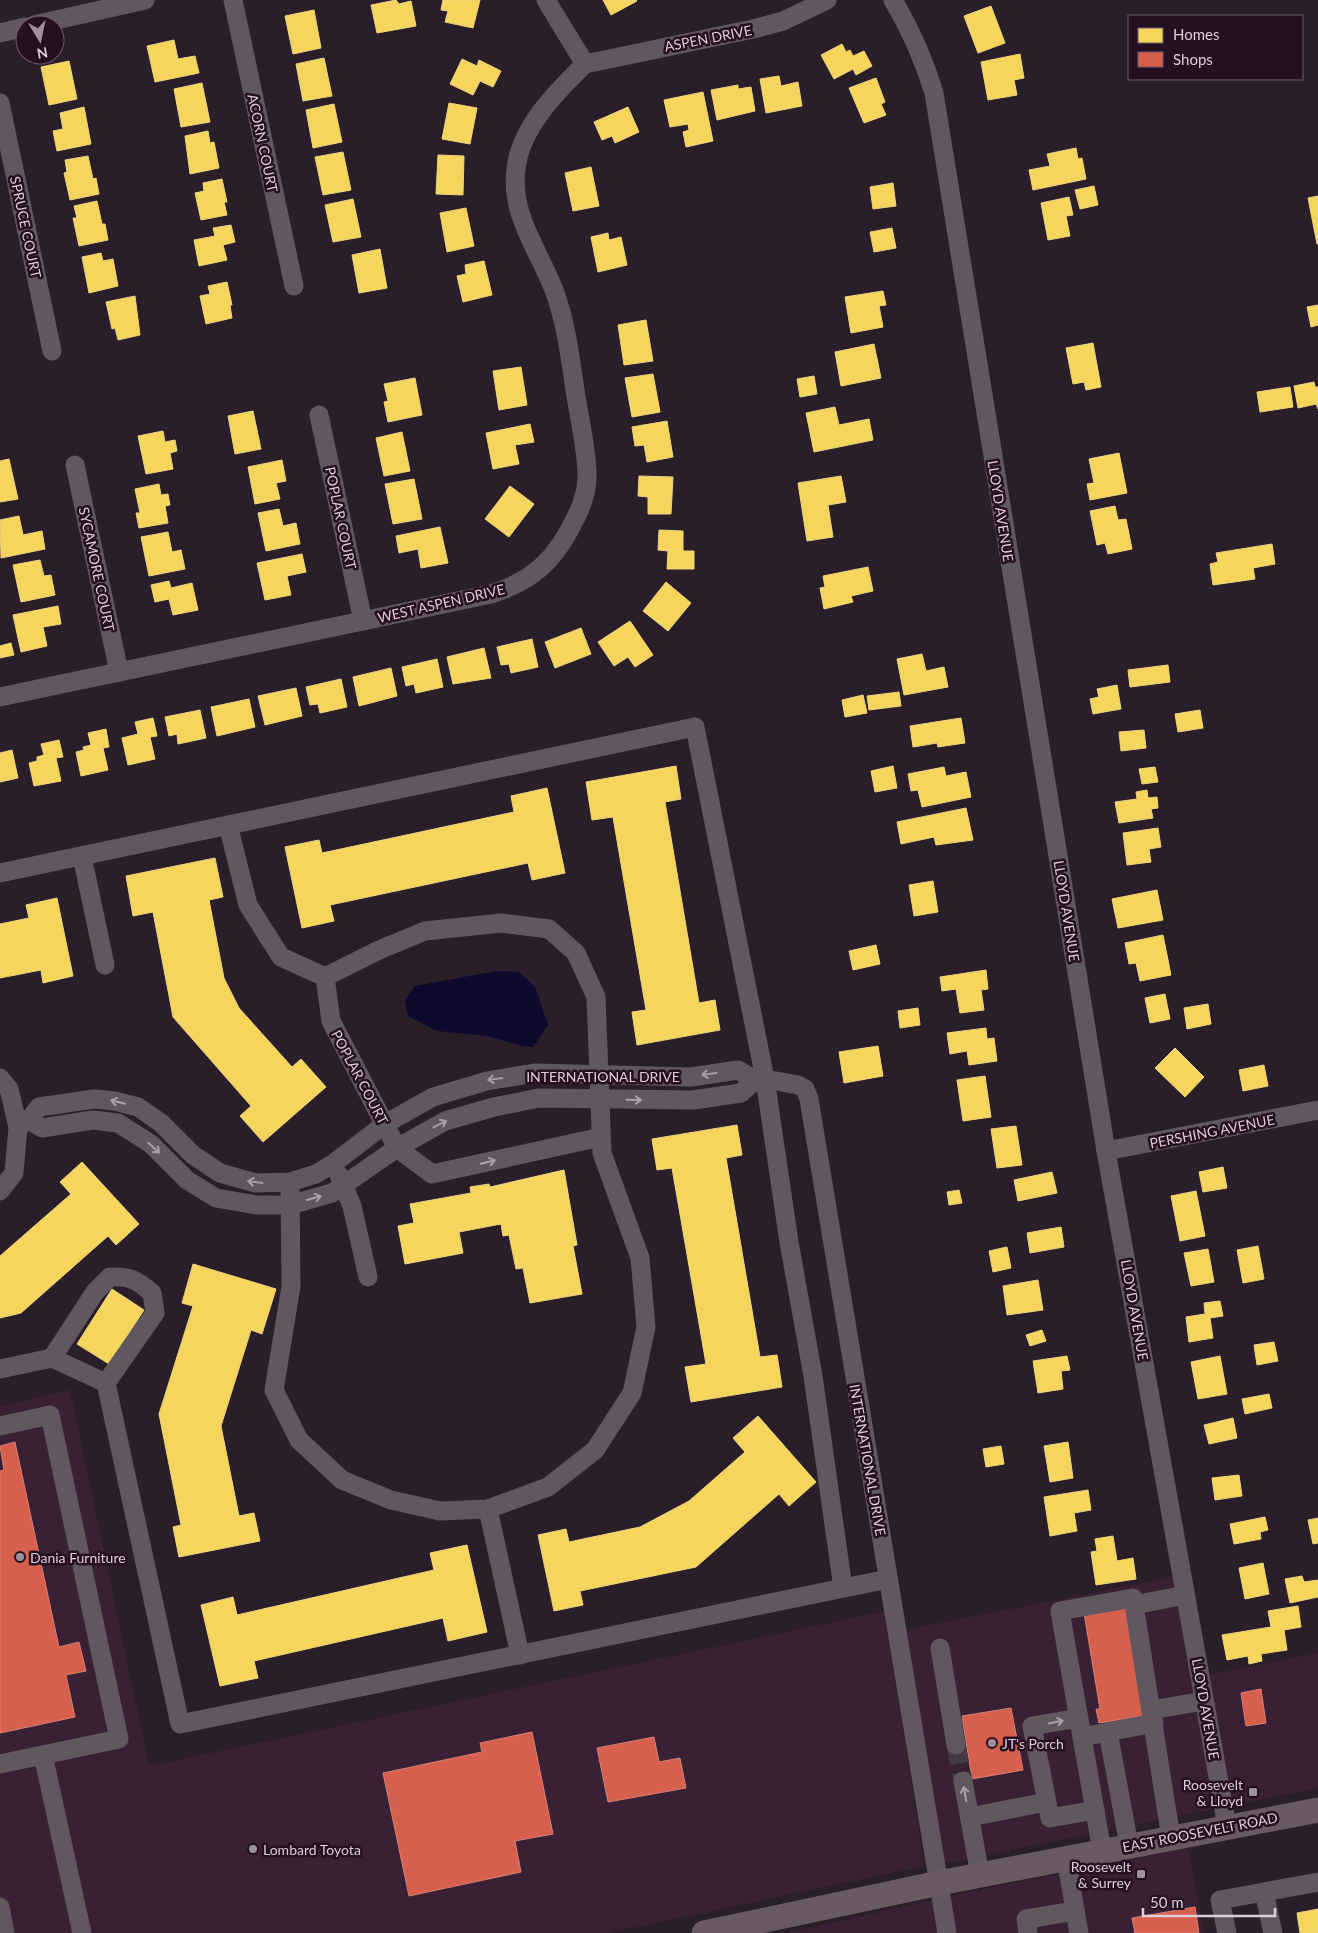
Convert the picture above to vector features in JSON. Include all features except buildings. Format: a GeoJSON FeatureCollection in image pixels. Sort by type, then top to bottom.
{"type":"FeatureCollection","features":[{"type":"Feature","properties":{"kind":"main road","name":"EAST ROOSEVELT ROAD"},"geometry":{"type":"LineString","coordinates":[[704,1933],[939,1883],[1318,1810]]}},
{"type":"Feature","properties":{"kind":"street"},"geometry":{"type":"LineString","coordinates":[[65,18],[145,0]]}},
{"type":"Feature","properties":{"kind":"street","name":"ACORN COURT"},"geometry":{"type":"LineString","coordinates":[[233,0],[294,286]]}},
{"type":"Feature","properties":{"kind":"street"},"geometry":{"type":"LineString","coordinates":[[546,0],[585,64]]}},
{"type":"Feature","properties":{"kind":"street","name":"ASPEN DRIVE"},"geometry":{"type":"LineString","coordinates":[[585,64],[753,29],[783,21],[827,0]]}},
{"type":"Feature","properties":{"kind":"street","name":"LLOYD AVENUE"},"geometry":{"type":"LineString","coordinates":[[893,0],[912,32],[922,54],[936,101],[1106,1151],[1227,1827]]}},
{"type":"Feature","properties":{"kind":"street"},"geometry":{"type":"LineString","coordinates":[[0,33],[15,29]]}},
{"type":"Feature","properties":{"kind":"street","name":"WEST ASPEN DRIVE"},"geometry":{"type":"LineString","coordinates":[[0,697],[491,594],[517,585],[538,571],[564,543],[584,502],[587,472],[567,341],[554,291],[523,224],[516,201],[515,178],[520,148],[524,140],[552,96],[585,64]]}},
{"type":"Feature","properties":{"kind":"street","name":"SPRUCE COURT"},"geometry":{"type":"LineString","coordinates":[[0,103],[52,351]]}},
{"type":"Feature","properties":{"kind":"street","name":"POPLAR COURT"},"geometry":{"type":"LineString","coordinates":[[319,415],[363,620]]}},
{"type":"Feature","properties":{"kind":"street","name":"SYCAMORE COURT"},"geometry":{"type":"LineString","coordinates":[[75,465],[119,672]]}},
{"type":"Feature","properties":{"kind":"street"},"geometry":{"type":"LineString","coordinates":[[0,873],[695,728],[814,1376],[843,1588]]}},
{"type":"Feature","properties":{"kind":"street"},"geometry":{"type":"LineString","coordinates":[[228,825],[248,905],[281,957],[325,977],[379,950],[425,931],[501,923],[549,929],[576,954],[596,997],[602,1153],[640,1258],[646,1327],[632,1393],[595,1450],[548,1487],[488,1509],[440,1511],[391,1500],[342,1480],[299,1440],[274,1390],[291,1286],[290,1182]]}},
{"type":"Feature","properties":{"kind":"street"},"geometry":{"type":"LineString","coordinates":[[82,856],[105,965]]}},
{"type":"Feature","properties":{"kind":"street","name":"POPLAR COURT"},"geometry":{"type":"LineString","coordinates":[[325,977],[331,1021],[397,1148]]}},
{"type":"Feature","properties":{"kind":"street","name":"INTERNATIONAL DRIVE"},"geometry":{"type":"LineString","coordinates":[[23,1124],[39,1107],[94,1098],[115,1101],[138,1107],[161,1123],[193,1155],[220,1173],[256,1183],[290,1182],[316,1174],[334,1163],[385,1124],[434,1097],[487,1080],[535,1074],[691,1077],[738,1070],[760,1079],[798,1084],[805,1089],[809,1099],[947,1933]]}},
{"type":"Feature","properties":{"kind":"street"},"geometry":{"type":"LineString","coordinates":[[0,1078],[9,1090],[23,1124],[14,1173],[0,1191]]}},
{"type":"Feature","properties":{"kind":"street","name":"INTERNATIONAL DRIVE"},"geometry":{"type":"LineString","coordinates":[[23,1124],[42,1128],[93,1120],[118,1124],[151,1144],[187,1180],[216,1198],[256,1205],[290,1205],[332,1193],[397,1148],[446,1121],[494,1107],[540,1098],[693,1100],[742,1093],[760,1079]]}},
{"type":"Feature","properties":{"kind":"street","name":"PERSHING AVENUE"},"geometry":{"type":"LineString","coordinates":[[1106,1151],[1318,1110]]}},
{"type":"Feature","properties":{"kind":"street"},"geometry":{"type":"LineString","coordinates":[[397,1148],[432,1174],[601,1137]]}},
{"type":"Feature","properties":{"kind":"street"},"geometry":{"type":"LineString","coordinates":[[334,1163],[352,1206],[368,1277]]}},
{"type":"Feature","properties":{"kind":"street"},"geometry":{"type":"LineString","coordinates":[[52,1358],[95,1292],[110,1277],[127,1276],[141,1283],[152,1293],[155,1312],[106,1383],[180,1724],[888,1579]]}},
{"type":"Feature","properties":{"kind":"street"},"geometry":{"type":"LineString","coordinates":[[0,1369],[52,1358],[106,1383]]}},
{"type":"Feature","properties":{"kind":"street"},"geometry":{"type":"LineString","coordinates":[[0,1426],[50,1415],[119,1739],[0,1764]]}},
{"type":"Feature","properties":{"kind":"street"},"geometry":{"type":"LineString","coordinates":[[488,1509],[520,1654]]}},
{"type":"Feature","properties":{"kind":"street"},"geometry":{"type":"LineString","coordinates":[[1134,1605],[1186,1595]]}},
{"type":"Feature","properties":{"kind":"street"},"geometry":{"type":"LineString","coordinates":[[1102,1851],[1060,1611],[1133,1598],[1171,1838]]}},
{"type":"Feature","properties":{"kind":"street"},"geometry":{"type":"LineString","coordinates":[[940,1648],[956,1744]]}},
{"type":"Feature","properties":{"kind":"street"},"geometry":{"type":"LineString","coordinates":[[1082,1737],[1108,1732],[1204,1701]]}},
{"type":"Feature","properties":{"kind":"street"},"geometry":{"type":"LineString","coordinates":[[1079,1718],[1032,1726],[1050,1818],[1095,1810]]}},
{"type":"Feature","properties":{"kind":"street"},"geometry":{"type":"LineString","coordinates":[[1108,1732],[1129,1845]]}},
{"type":"Feature","properties":{"kind":"street"},"geometry":{"type":"LineString","coordinates":[[43,1755],[82,1933]]}},
{"type":"Feature","properties":{"kind":"street"},"geometry":{"type":"LineString","coordinates":[[963,1781],[980,1875]]}},
{"type":"Feature","properties":{"kind":"street"},"geometry":{"type":"LineString","coordinates":[[970,1817],[1046,1802]]}},
{"type":"Feature","properties":{"kind":"street"},"geometry":{"type":"LineString","coordinates":[[1066,1858],[1079,1933]]}},
{"type":"Feature","properties":{"kind":"street"},"geometry":{"type":"LineString","coordinates":[[1227,1933],[1220,1900],[1318,1882]]}},
{"type":"Feature","properties":{"kind":"street"},"geometry":{"type":"LineString","coordinates":[[1264,1892],[1272,1933]]}},
{"type":"Feature","properties":{"kind":"street"},"geometry":{"type":"LineString","coordinates":[[0,1907],[5,1933]]}},
{"type":"Feature","properties":{"kind":"street"},"geometry":{"type":"LineString","coordinates":[[1028,1933],[1026,1919],[1075,1911]]}},
{"type":"Feature","properties":{"kind":"shaded area"},"geometry":{"type":"Polygon","coordinates":[[[496,971],[519,972],[535,987],[548,1025],[533,1047],[522,1046],[487,1036],[437,1031],[408,1016],[405,1000],[415,986],[496,971]]]}},
{"type":"Feature","properties":{"kind":"shaded area"},"geometry":{"type":"Polygon","coordinates":[[[70,1390],[149,1766],[886,1611],[924,1866],[608,1933],[0,1933],[0,1406],[70,1390]]]}},
{"type":"Feature","properties":{"kind":"shaded area"},"geometry":{"type":"Polygon","coordinates":[[[1174,1577],[1192,1678],[1318,1653],[1318,1788],[942,1864],[904,1630],[1174,1577]]]}},
{"type":"Feature","properties":{"kind":"shaded area"},"geometry":{"type":"Polygon","coordinates":[[[1188,1848],[1204,1933],[785,1933],[955,1895],[1188,1848]]]}},
{"type":"Feature","properties":{"kind":"tunnel"},"geometry":{"type":"LineString","coordinates":[[956,1745],[963,1781]]}},
{"type":"Feature","properties":{"kind":"place","name":"Dania Furniture"},"geometry":{"type":"Point","coordinates":[20,1557]}},
{"type":"Feature","properties":{"kind":"place","name":"JT's Porch"},"geometry":{"type":"Point","coordinates":[992,1743]}},
{"type":"Feature","properties":{"kind":"place","name":"Roosevelt & Lloyd"},"geometry":{"type":"Point","coordinates":[1253,1792]}},
{"type":"Feature","properties":{"kind":"place","name":"Lombard Toyota"},"geometry":{"type":"Point","coordinates":[253,1849]}},
{"type":"Feature","properties":{"kind":"place","name":"Roosevelt & Surrey"},"geometry":{"type":"Point","coordinates":[1141,1874]}}]}
